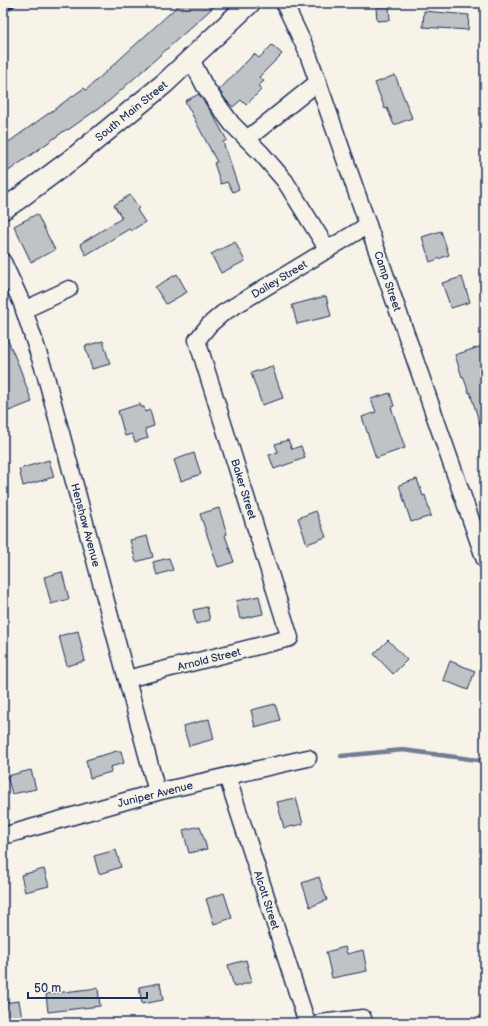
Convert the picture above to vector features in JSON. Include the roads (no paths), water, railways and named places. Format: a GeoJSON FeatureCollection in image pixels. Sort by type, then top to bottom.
{"type":"FeatureCollection","features":[{"type":"Feature","properties":{"kind":"main road","name":"South Main Street"},"geometry":{"type":"LineString","coordinates":[[3,209],[76,156],[165,83],[250,3]]}},
{"type":"Feature","properties":{"kind":"street","name":"Camp Street"},"geometry":{"type":"LineString","coordinates":[[284,3],[306,49],[318,82],[485,560]]}},
{"type":"Feature","properties":{"kind":"street"},"geometry":{"type":"LineString","coordinates":[[191,59],[204,85],[232,124],[285,181],[328,250]]}},
{"type":"Feature","properties":{"kind":"street"},"geometry":{"type":"LineString","coordinates":[[247,139],[318,82]]}},
{"type":"Feature","properties":{"kind":"street","name":"Dailey Street"},"geometry":{"type":"LineString","coordinates":[[197,340],[209,325],[223,313],[368,225]]}},
{"type":"Feature","properties":{"kind":"street","name":"Henshaw Avenue"},"geometry":{"type":"LineString","coordinates":[[3,262],[24,310],[45,373],[157,792]]}},
{"type":"Feature","properties":{"kind":"street"},"geometry":{"type":"LineString","coordinates":[[24,310],[68,289]]}},
{"type":"Feature","properties":{"kind":"street","name":"Baker Street"},"geometry":{"type":"LineString","coordinates":[[197,340],[290,638]]}},
{"type":"Feature","properties":{"kind":"street","name":"Arnold Street"},"geometry":{"type":"LineString","coordinates":[[127,680],[290,638]]}},
{"type":"Feature","properties":{"kind":"street","name":"Juniper Avenue"},"geometry":{"type":"LineString","coordinates":[[3,836],[157,792],[308,758]]}},
{"type":"Feature","properties":{"kind":"street","name":"Alcott Street"},"geometry":{"type":"LineString","coordinates":[[227,776],[307,1023]]}},
{"type":"Feature","properties":{"kind":"street"},"geometry":{"type":"LineString","coordinates":[[320,1023],[363,1018]]}},
{"type":"Feature","properties":{"kind":"waterway"},"geometry":{"type":"LineString","coordinates":[[341,756],[403,750],[485,761]]}},
{"type":"Feature","properties":{"kind":"railway"},"geometry":{"type":"LineString","coordinates":[[3,13],[17,3]]}}]}
